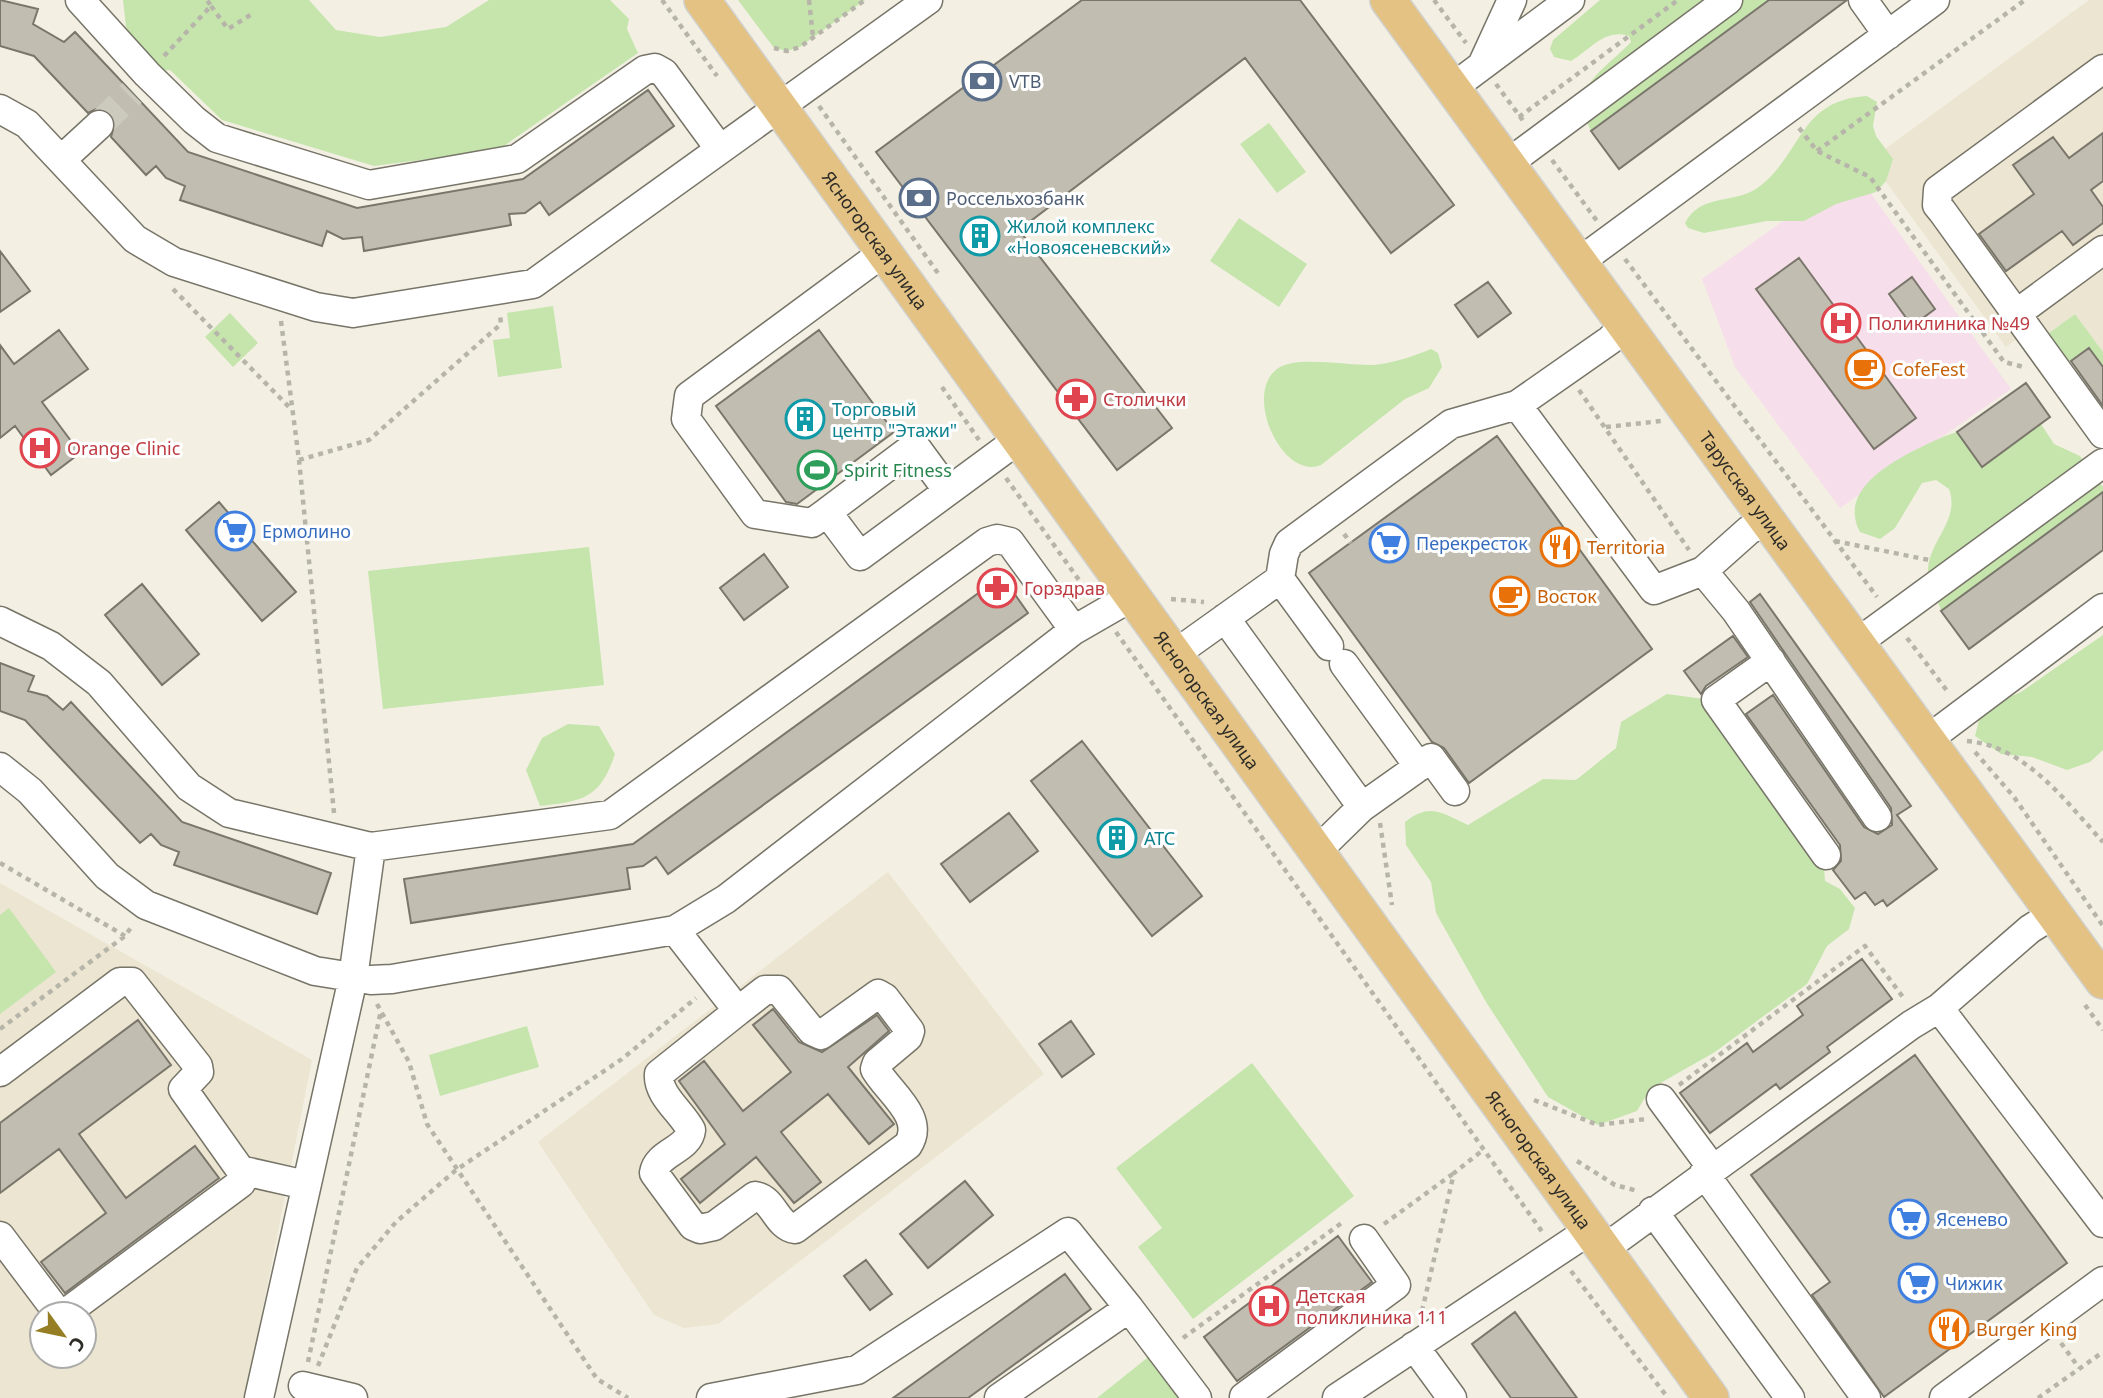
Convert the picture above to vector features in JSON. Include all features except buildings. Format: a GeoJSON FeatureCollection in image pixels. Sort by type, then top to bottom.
{"type":"FeatureCollection","features":[{"type":"Feature","properties":{"kind":"main road","name":"Ясногорская улица"},"geometry":{"type":"LineString","coordinates":[[702,0],[884,252],[1006,448],[1133,596],[1712,1398]]}},
{"type":"Feature","properties":{"kind":"main road","name":"Тарусская улица"},"geometry":{"type":"LineString","coordinates":[[1388,0],[2103,981]]}},
{"type":"Feature","properties":{"kind":"street"},"geometry":{"type":"LineString","coordinates":[[80,0],[139,84],[217,138],[369,185],[517,159],[645,70],[655,68],[664,73],[719,148]]}},
{"type":"Feature","properties":{"kind":"street"},"geometry":{"type":"LineString","coordinates":[[0,109],[27,124],[135,239],[174,262],[316,307],[353,313],[533,284],[928,0]]}},
{"type":"Feature","properties":{"kind":"street"},"geometry":{"type":"LineString","coordinates":[[1482,65],[1511,0]]}},
{"type":"Feature","properties":{"kind":"street"},"geometry":{"type":"LineString","coordinates":[[1452,88],[1570,0]]}},
{"type":"Feature","properties":{"kind":"street"},"geometry":{"type":"LineString","coordinates":[[1507,164],[1728,0]]}},
{"type":"Feature","properties":{"kind":"street"},"geometry":{"type":"LineString","coordinates":[[1863,0],[1888,35]]}},
{"type":"Feature","properties":{"kind":"street"},"geometry":{"type":"LineString","coordinates":[[1579,262],[1935,0]]}},
{"type":"Feature","properties":{"kind":"street"},"geometry":{"type":"LineString","coordinates":[[2103,69],[1938,190],[1937,205],[2103,434]]}},
{"type":"Feature","properties":{"kind":"street"},"geometry":{"type":"LineString","coordinates":[[61,160],[99,125]]}},
{"type":"Feature","properties":{"kind":"street"},"geometry":{"type":"LineString","coordinates":[[2016,314],[2103,250]]}},
{"type":"Feature","properties":{"kind":"street"},"geometry":{"type":"LineString","coordinates":[[884,252],[689,396],[686,419],[755,514],[812,523],[915,446],[948,491]]}},
{"type":"Feature","properties":{"kind":"street"},"geometry":{"type":"LineString","coordinates":[[1419,767],[1280,579],[1284,554],[1289,543],[1451,424],[1517,405],[1567,373],[1610,341],[1625,325]]}},
{"type":"Feature","properties":{"kind":"street"},"geometry":{"type":"LineString","coordinates":[[1517,405],[1654,590],[1703,571],[1749,530],[1767,521]]}},
{"type":"Feature","properties":{"kind":"street"},"geometry":{"type":"LineString","coordinates":[[827,512],[860,556],[1006,448]]}},
{"type":"Feature","properties":{"kind":"street"},"geometry":{"type":"LineString","coordinates":[[1857,643],[2103,463]]}},
{"type":"Feature","properties":{"kind":"street"},"geometry":{"type":"LineString","coordinates":[[0,621],[51,646],[99,683],[190,787],[229,813],[370,847],[610,815],[987,542],[997,539],[1010,542],[1074,630]]}},
{"type":"Feature","properties":{"kind":"street"},"geometry":{"type":"LineString","coordinates":[[1703,571],[1736,611],[1877,817]]}},
{"type":"Feature","properties":{"kind":"street"},"geometry":{"type":"LineString","coordinates":[[1175,654],[1280,579]]}},
{"type":"Feature","properties":{"kind":"street"},"geometry":{"type":"LineString","coordinates":[[0,767],[30,791],[107,876],[146,905],[315,971],[353,978],[392,979],[676,930],[726,900],[1074,630],[1133,596]]}},
{"type":"Feature","properties":{"kind":"street"},"geometry":{"type":"LineString","coordinates":[[1927,740],[1962,711],[2103,608]]}},
{"type":"Feature","properties":{"kind":"street"},"geometry":{"type":"LineString","coordinates":[[1225,618],[1362,807]]}},
{"type":"Feature","properties":{"kind":"street"},"geometry":{"type":"LineString","coordinates":[[1770,661],[1716,700],[1826,855]]}},
{"type":"Feature","properties":{"kind":"street"},"geometry":{"type":"LineString","coordinates":[[1317,851],[1362,807],[1432,758],[1455,791]]}},
{"type":"Feature","properties":{"kind":"street"},"geometry":{"type":"LineString","coordinates":[[259,1398],[353,978],[370,847]]}},
{"type":"Feature","properties":{"kind":"street"},"geometry":{"type":"LineString","coordinates":[[1337,1398],[1557,1253],[1597,1240],[1661,1206],[1930,1014],[2030,929],[2054,914]]}},
{"type":"Feature","properties":{"kind":"street"},"geometry":{"type":"LineString","coordinates":[[676,930],[738,1011]]}},
{"type":"Feature","properties":{"kind":"street"},"geometry":{"type":"LineString","coordinates":[[0,1072],[120,982],[132,982],[198,1066],[198,1074],[183,1089],[244,1171],[306,1185]]}},
{"type":"Feature","properties":{"kind":"street"},"geometry":{"type":"LineString","coordinates":[[765,990],[779,990],[812,1031],[821,1035],[878,994],[885,998],[910,1031],[908,1037],[877,1063],[875,1069],[912,1118],[913,1137],[897,1153],[795,1229],[784,1224],[766,1200],[755,1196],[713,1226],[700,1229],[694,1226],[654,1173],[659,1162],[686,1141],[691,1130],[658,1083],[659,1074],[738,1011],[765,990]]}},
{"type":"Feature","properties":{"kind":"street"},"geometry":{"type":"LineString","coordinates":[[1930,1014],[2103,1223]]}},
{"type":"Feature","properties":{"kind":"street"},"geometry":{"type":"LineString","coordinates":[[1656,1109],[1708,1171],[1866,1398]]}},
{"type":"Feature","properties":{"kind":"street"},"geometry":{"type":"LineString","coordinates":[[0,1236],[55,1308],[67,1312],[241,1183],[244,1171]]}},
{"type":"Feature","properties":{"kind":"street"},"geometry":{"type":"LineString","coordinates":[[1661,1206],[1790,1398]]}},
{"type":"Feature","properties":{"kind":"street"},"geometry":{"type":"LineString","coordinates":[[711,1398],[857,1370],[1068,1232],[1197,1398]]}},
{"type":"Feature","properties":{"kind":"street"},"geometry":{"type":"LineString","coordinates":[[1244,1397],[1396,1285],[1364,1239]]}},
{"type":"Feature","properties":{"kind":"street"},"geometry":{"type":"LineString","coordinates":[[1944,1398],[2103,1281]]}},
{"type":"Feature","properties":{"kind":"street"},"geometry":{"type":"LineString","coordinates":[[999,1398],[1129,1308]]}},
{"type":"Feature","properties":{"kind":"street"},"geometry":{"type":"LineString","coordinates":[[1414,1346],[1452,1398]]}},
{"type":"Feature","properties":{"kind":"street"},"geometry":{"type":"LineString","coordinates":[[303,1386],[353,1398]]}},
{"type":"Feature","properties":{"kind":"path"},"geometry":{"type":"LineString","coordinates":[[206,0],[228,29],[252,14]]}},
{"type":"Feature","properties":{"kind":"path"},"geometry":{"type":"LineString","coordinates":[[662,0],[725,86]]}},
{"type":"Feature","properties":{"kind":"path"},"geometry":{"type":"LineString","coordinates":[[809,0],[813,37]]}},
{"type":"Feature","properties":{"kind":"path"},"geometry":{"type":"LineString","coordinates":[[774,48],[787,51],[800,47],[865,0]]}},
{"type":"Feature","properties":{"kind":"path"},"geometry":{"type":"LineString","coordinates":[[1434,0],[1962,711],[1966,741],[2014,797],[2101,919],[2103,926]]}},
{"type":"Feature","properties":{"kind":"path"},"geometry":{"type":"LineString","coordinates":[[1520,117],[1678,0]]}},
{"type":"Feature","properties":{"kind":"path"},"geometry":{"type":"LineString","coordinates":[[2025,0],[1817,151],[1870,177],[2004,362],[2024,367],[2032,378]]}},
{"type":"Feature","properties":{"kind":"path"},"geometry":{"type":"LineString","coordinates":[[139,84],[211,6]]}},
{"type":"Feature","properties":{"kind":"path"},"geometry":{"type":"LineString","coordinates":[[174,262],[169,284],[292,410]]}},
{"type":"Feature","properties":{"kind":"path"},"geometry":{"type":"LineString","coordinates":[[299,460],[369,440],[501,324],[496,290]]}},
{"type":"Feature","properties":{"kind":"path"},"geometry":{"type":"LineString","coordinates":[[278,296],[299,460],[337,839]]}},
{"type":"Feature","properties":{"kind":"path"},"geometry":{"type":"LineString","coordinates":[[1567,373],[1703,571]]}},
{"type":"Feature","properties":{"kind":"path"},"geometry":{"type":"LineString","coordinates":[[937,381],[1006,448],[1102,612],[1557,1253],[1668,1398]]}},
{"type":"Feature","properties":{"kind":"path"},"geometry":{"type":"LineString","coordinates":[[1341,531],[1351,543]]}},
{"type":"Feature","properties":{"kind":"path"},"geometry":{"type":"LineString","coordinates":[[1833,540],[1961,567]]}},
{"type":"Feature","properties":{"kind":"path"},"geometry":{"type":"LineString","coordinates":[[1966,741],[1996,747],[2025,764],[2048,782],[2103,842]]}},
{"type":"Feature","properties":{"kind":"path"},"geometry":{"type":"LineString","coordinates":[[1362,807],[1379,819],[1392,908]]}},
{"type":"Feature","properties":{"kind":"path"},"geometry":{"type":"LineString","coordinates":[[0,863],[125,936]]}},
{"type":"Feature","properties":{"kind":"path"},"geometry":{"type":"LineString","coordinates":[[0,1029],[125,936],[146,905]]}},
{"type":"Feature","properties":{"kind":"path"},"geometry":{"type":"LineString","coordinates":[[1533,1100],[1598,1125],[1656,1109],[1865,946],[1930,1014]]}},
{"type":"Feature","properties":{"kind":"path"},"geometry":{"type":"LineString","coordinates":[[628,1398],[597,1378],[456,1170],[427,1125],[409,1062],[381,1010],[306,1369],[317,1369],[356,1268],[397,1222],[456,1170],[622,1059],[716,982]]}},
{"type":"Feature","properties":{"kind":"path"},"geometry":{"type":"LineString","coordinates":[[1163,1353],[1347,1220],[1364,1239],[1483,1150]]}},
{"type":"Feature","properties":{"kind":"path"},"geometry":{"type":"LineString","coordinates":[[1570,1156],[1615,1185],[1661,1206]]}},
{"type":"Feature","properties":{"kind":"path"},"geometry":{"type":"LineString","coordinates":[[1414,1346],[1454,1173]]}},
{"type":"Feature","properties":{"kind":"path"},"geometry":{"type":"LineString","coordinates":[[2038,1398],[2103,1352]]}},
{"type":"Feature","properties":{"kind":"shaded area"},"geometry":{"type":"Polygon","coordinates":[[[2089,0],[2103,0],[2103,352],[2075,314],[2045,336],[2036,325],[2006,347],[1870,160],[2089,0]]]}},
{"type":"Feature","properties":{"kind":"shaded area","name":"Поликлиника №49"},"geometry":{"type":"Polygon","coordinates":[[[1841,179],[1867,188],[2011,389],[1840,508],[1735,367],[1702,279],[1841,179]]]}},
{"type":"Feature","properties":{"kind":"shaded area"},"geometry":{"type":"Polygon","coordinates":[[[888,872],[1044,1074],[718,1324],[684,1328],[654,1315],[538,1142],[888,872]]]}},
{"type":"Feature","properties":{"kind":"shaded area"},"geometry":{"type":"Polygon","coordinates":[[[0,883],[312,1060],[245,1398],[0,1398],[0,883]]]}},
{"type":"Feature","properties":{"kind":"green space"},"geometry":{"type":"Polygon","coordinates":[[[123,0],[309,0],[336,30],[380,37],[446,27],[489,0],[610,0],[629,19],[627,29],[638,53],[498,150],[374,166],[222,120],[170,70],[142,72],[126,27],[123,0]]]}},
{"type":"Feature","properties":{"kind":"green space"},"geometry":{"type":"Polygon","coordinates":[[[738,0],[865,0],[800,47],[787,51],[774,48],[738,0]]]}},
{"type":"Feature","properties":{"kind":"green space"},"geometry":{"type":"Polygon","coordinates":[[[1600,0],[1769,0],[1591,131],[1583,102],[1586,90],[1592,80],[1631,42],[1629,36],[1620,34],[1605,37],[1571,61],[1554,57],[1550,49],[1553,40],[1600,0]]]}},
{"type":"Feature","properties":{"kind":"green space"},"geometry":{"type":"Polygon","coordinates":[[[1867,96],[1877,102],[1873,126],[1876,136],[1893,159],[1886,181],[1876,192],[1836,204],[1804,221],[1767,221],[1704,233],[1688,228],[1685,223],[1700,207],[1751,192],[1760,186],[1785,159],[1804,130],[1828,107],[1845,100],[1867,96]]]}},
{"type":"Feature","properties":{"kind":"green space"},"geometry":{"type":"Polygon","coordinates":[[[1269,123],[1306,172],[1277,193],[1240,144],[1269,123]]]}},
{"type":"Feature","properties":{"kind":"green space"},"geometry":{"type":"Polygon","coordinates":[[[1239,218],[1307,264],[1279,307],[1210,261],[1239,218]]]}},
{"type":"Feature","properties":{"kind":"green space"},"geometry":{"type":"Polygon","coordinates":[[[553,306],[562,368],[498,377],[493,340],[510,338],[507,313],[553,306]]]}},
{"type":"Feature","properties":{"kind":"green space"},"geometry":{"type":"Polygon","coordinates":[[[230,313],[258,343],[233,367],[205,337],[230,313]]]}},
{"type":"Feature","properties":{"kind":"green space"},"geometry":{"type":"Polygon","coordinates":[[[2075,314],[2103,352],[2103,367],[2089,348],[2070,361],[2053,353],[2045,336],[2075,314]]]}},
{"type":"Feature","properties":{"kind":"green space"},"geometry":{"type":"Polygon","coordinates":[[[1431,349],[1438,353],[1442,367],[1429,388],[1405,399],[1321,465],[1307,466],[1293,460],[1281,448],[1266,415],[1264,397],[1268,381],[1277,369],[1285,365],[1309,362],[1380,364],[1431,349]]]}},
{"type":"Feature","properties":{"kind":"green space"},"geometry":{"type":"Polygon","coordinates":[[[2041,424],[2054,444],[2080,456],[2103,487],[2103,492],[1941,611],[1928,574],[1932,552],[1951,512],[1949,489],[1936,480],[1922,483],[1895,528],[1880,539],[1860,532],[1855,515],[1857,499],[1866,485],[1880,472],[1913,451],[1945,436],[1957,432],[1982,467],[2041,424]]]}},
{"type":"Feature","properties":{"kind":"green space"},"geometry":{"type":"Polygon","coordinates":[[[589,547],[604,685],[383,709],[368,571],[589,547]]]}},
{"type":"Feature","properties":{"kind":"green space"},"geometry":{"type":"Polygon","coordinates":[[[2103,635],[2103,750],[2090,762],[2067,770],[2032,757],[2001,754],[1975,736],[1979,720],[2000,701],[2021,692],[2103,635]]]}},
{"type":"Feature","properties":{"kind":"green space"},"geometry":{"type":"Polygon","coordinates":[[[1667,694],[1704,699],[1824,867],[1825,881],[1840,889],[1855,908],[1849,929],[1827,946],[1807,984],[1715,1052],[1650,1089],[1637,1111],[1598,1125],[1548,1097],[1486,1002],[1436,913],[1431,882],[1406,845],[1405,822],[1429,811],[1468,825],[1543,779],[1576,780],[1616,748],[1621,722],[1667,694]]]}},
{"type":"Feature","properties":{"kind":"green space"},"geometry":{"type":"Polygon","coordinates":[[[568,724],[599,726],[615,754],[603,780],[588,795],[568,802],[540,806],[526,770],[542,738],[568,724]]]}},
{"type":"Feature","properties":{"kind":"green space"},"geometry":{"type":"Polygon","coordinates":[[[9,908],[56,972],[0,1014],[0,915],[9,908]]]}},
{"type":"Feature","properties":{"kind":"green space"},"geometry":{"type":"Polygon","coordinates":[[[527,1026],[539,1067],[440,1096],[429,1055],[527,1026]]]}},
{"type":"Feature","properties":{"kind":"green space"},"geometry":{"type":"Polygon","coordinates":[[[1252,1063],[1354,1196],[1193,1319],[1138,1247],[1162,1228],[1116,1168],[1252,1063]]]}},
{"type":"Feature","properties":{"kind":"green space"},"geometry":{"type":"Polygon","coordinates":[[[1157,1350],[1187,1398],[1097,1398],[1157,1350]]]}},
{"type":"Feature","properties":{"kind":"tunnel"},"geometry":{"type":"LineString","coordinates":[[99,125],[132,93]]}},
{"type":"Feature","properties":{"kind":"place","name":"VTB"},"geometry":{"type":"Point","coordinates":[982,81]}},
{"type":"Feature","properties":{"kind":"place","name":"Россельхозбанк"},"geometry":{"type":"Point","coordinates":[919,198]}},
{"type":"Feature","properties":{"kind":"place","name":"Жилой комплекс «Новоясеневский»"},"geometry":{"type":"Point","coordinates":[980,236]}},
{"type":"Feature","properties":{"kind":"place","name":"Поликлиника №49"},"geometry":{"type":"Point","coordinates":[1841,323]}},
{"type":"Feature","properties":{"kind":"place","name":"CofeFest"},"geometry":{"type":"Point","coordinates":[1865,369]}},
{"type":"Feature","properties":{"kind":"place","name":"Столички"},"geometry":{"type":"Point","coordinates":[1076,399]}},
{"type":"Feature","properties":{"kind":"place","name":"Торговый центр \"Этажи\""},"geometry":{"type":"Point","coordinates":[805,419]}},
{"type":"Feature","properties":{"kind":"place","name":"Orange Clinic"},"geometry":{"type":"Point","coordinates":[40,448]}},
{"type":"Feature","properties":{"kind":"place","name":"Spirit Fitness"},"geometry":{"type":"Point","coordinates":[817,470]}},
{"type":"Feature","properties":{"kind":"place","name":"Ермолино"},"geometry":{"type":"Point","coordinates":[235,531]}},
{"type":"Feature","properties":{"kind":"place","name":"Перекресток"},"geometry":{"type":"Point","coordinates":[1389,543]}},
{"type":"Feature","properties":{"kind":"place","name":"Territoria"},"geometry":{"type":"Point","coordinates":[1560,547]}},
{"type":"Feature","properties":{"kind":"place","name":"Горздрав"},"geometry":{"type":"Point","coordinates":[997,588]}},
{"type":"Feature","properties":{"kind":"place","name":"Восток"},"geometry":{"type":"Point","coordinates":[1510,596]}},
{"type":"Feature","properties":{"kind":"place","name":"АТС"},"geometry":{"type":"Point","coordinates":[1117,838]}},
{"type":"Feature","properties":{"kind":"place","name":"Ясенево"},"geometry":{"type":"Point","coordinates":[1909,1219]}},
{"type":"Feature","properties":{"kind":"place","name":"Чижик"},"geometry":{"type":"Point","coordinates":[1918,1283]}},
{"type":"Feature","properties":{"kind":"place","name":"Детская поликлиника 111"},"geometry":{"type":"Point","coordinates":[1269,1306]}},
{"type":"Feature","properties":{"kind":"place","name":"Burger King"},"geometry":{"type":"Point","coordinates":[1949,1329]}}]}
